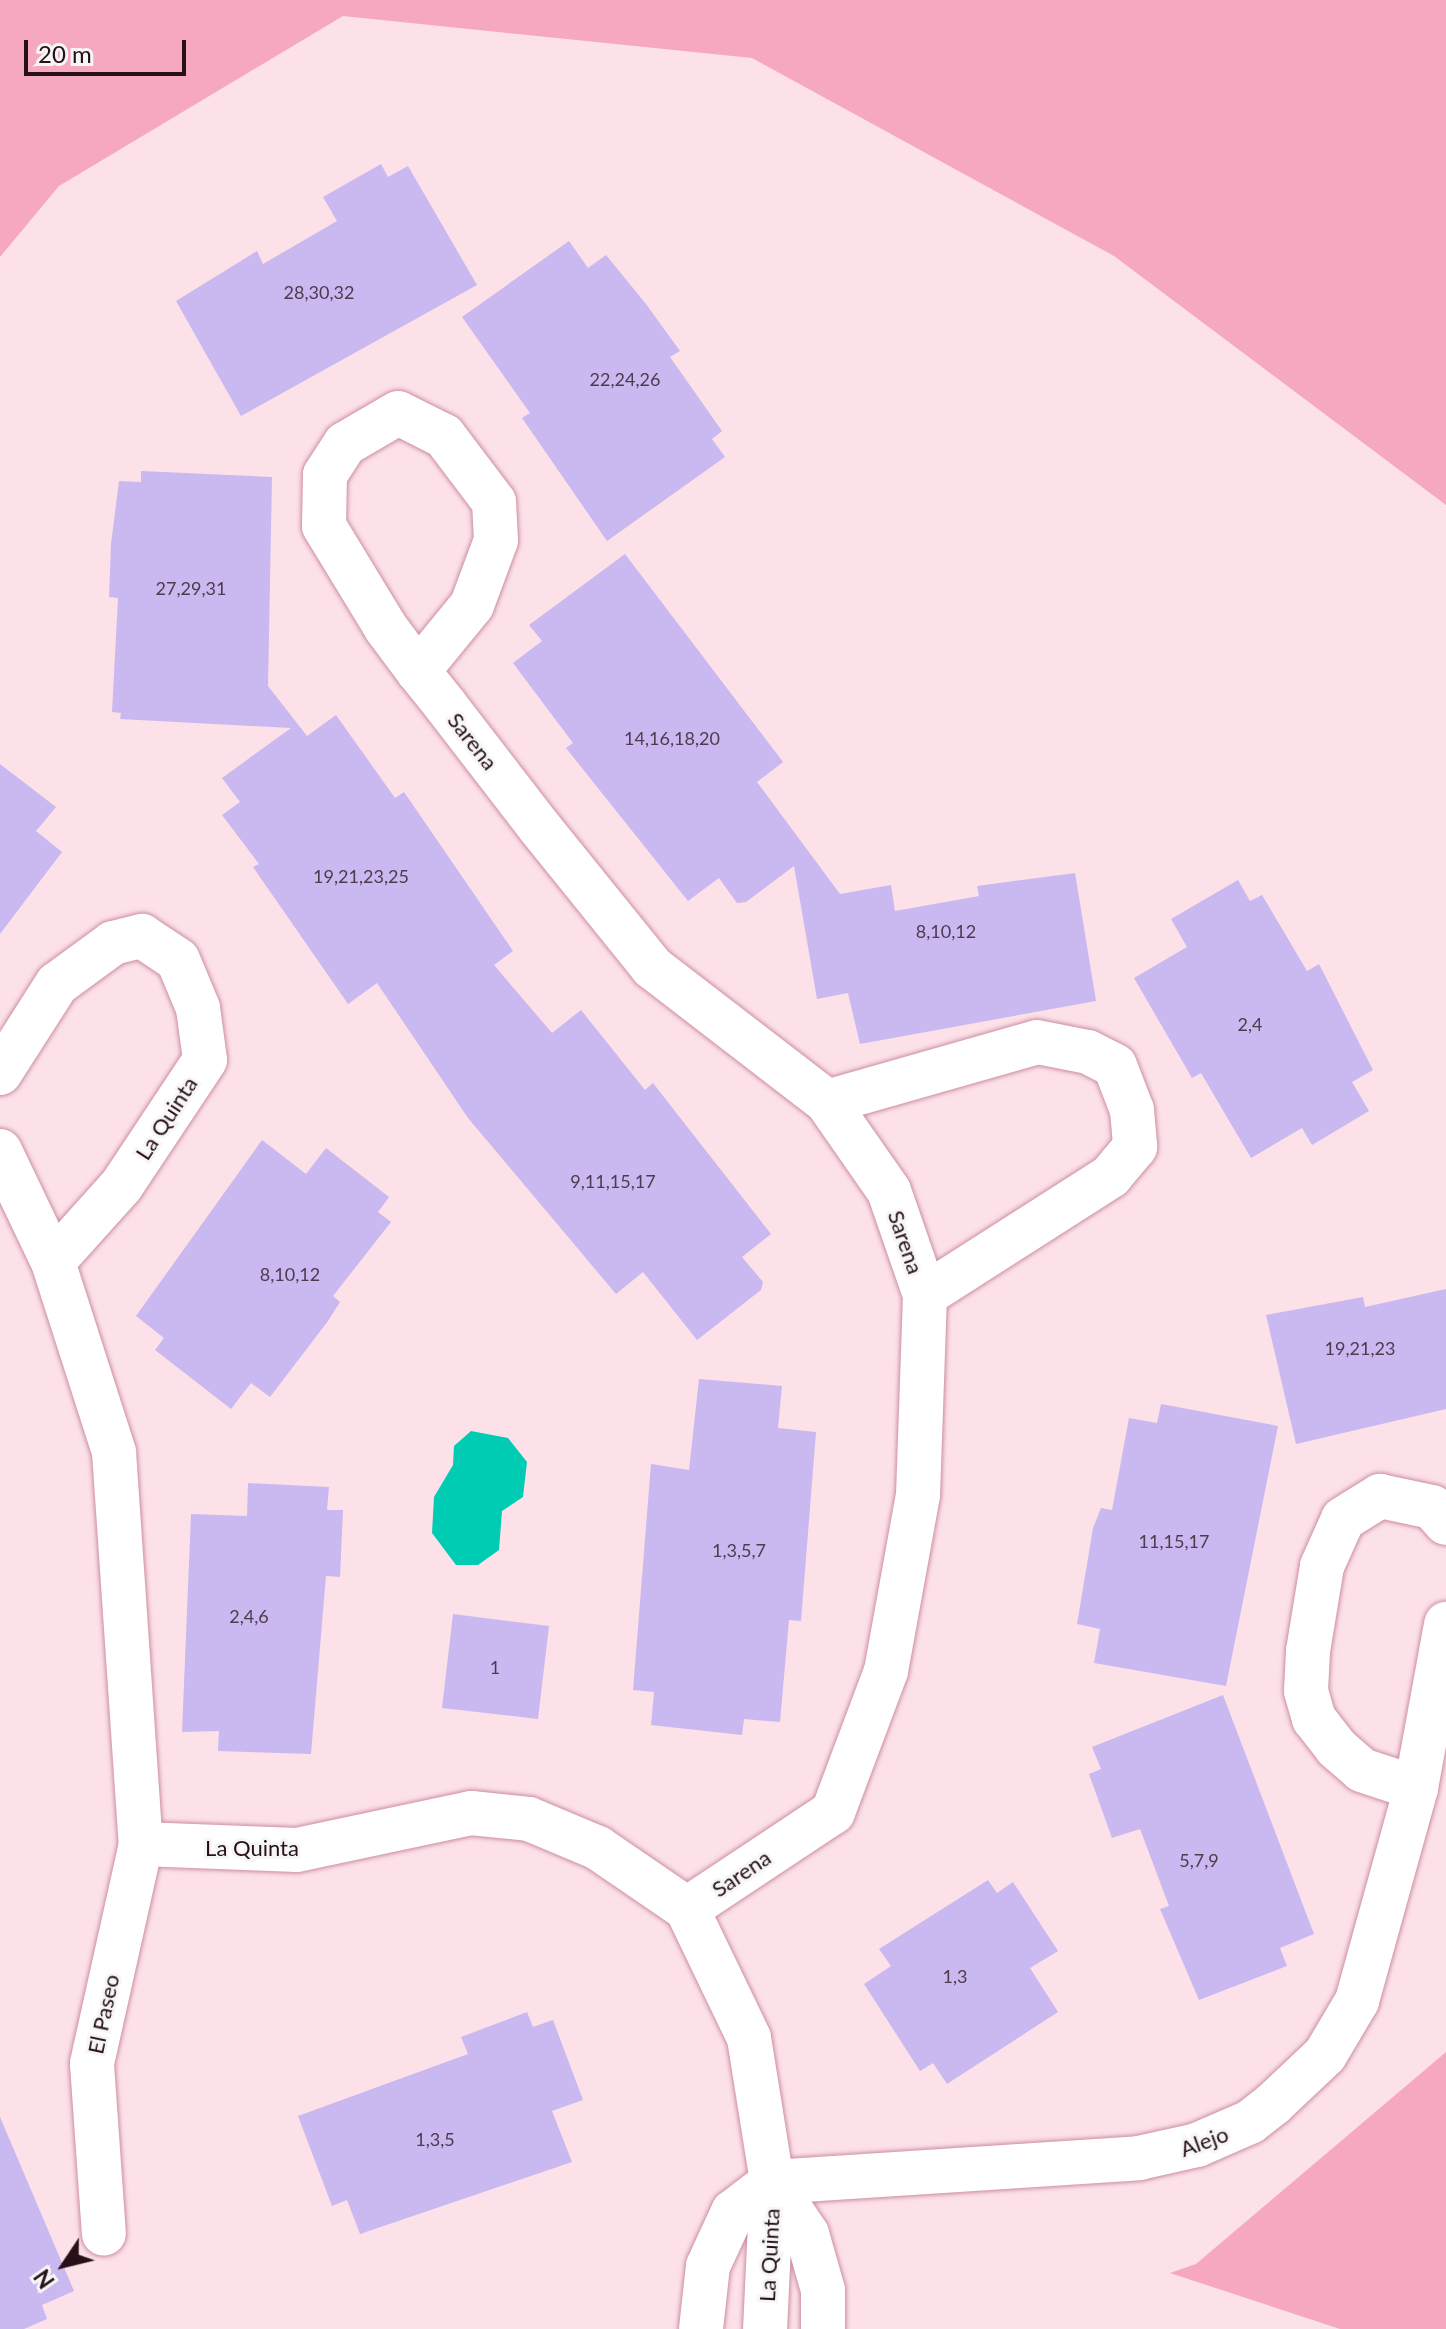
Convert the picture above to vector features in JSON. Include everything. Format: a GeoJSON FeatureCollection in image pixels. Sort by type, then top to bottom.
{"type":"FeatureCollection","features":[{"type":"Feature","properties":{"kind":"street","name":"Sarena"},"geometry":{"type":"LineString","coordinates":[[418,671],[472,605],[496,540],[494,502],[444,436],[398,413],[345,444],[325,475],[324,526],[418,671],[652,967],[827,1102],[889,1191],[925,1295],[913,1524],[886,1671],[833,1812],[687,1909]]}},
{"type":"Feature","properties":{"kind":"street","name":"La Quinta"},"geometry":{"type":"LineString","coordinates":[[0,1073],[57,984],[113,943],[142,936],[178,960],[198,1008],[205,1060],[122,1185],[53,1262]]}},
{"type":"Feature","properties":{"kind":"street"},"geometry":{"type":"LineString","coordinates":[[827,1102],[1037,1042],[1088,1052],[1115,1066],[1132,1110],[1135,1147],[1111,1176],[925,1295]]}},
{"type":"Feature","properties":{"kind":"street"},"geometry":{"type":"LineString","coordinates":[[0,1151],[53,1262],[114,1452],[141,1844]]}},
{"type":"Feature","properties":{"kind":"street"},"geometry":{"type":"LineString","coordinates":[[1416,1788],[1362,1770],[1336,1747],[1314,1719],[1306,1691],[1308,1651],[1322,1566],[1343,1519],[1380,1496],[1432,1507],[1446,1523]]}},
{"type":"Feature","properties":{"kind":"street","name":"Alejo"},"geometry":{"type":"LineString","coordinates":[[772,2182],[1139,2158],[1197,2145],[1250,2122],[1325,2055],[1357,2001],[1416,1788],[1446,1624]]}},
{"type":"Feature","properties":{"kind":"street","name":"La Quinta"},"geometry":{"type":"LineString","coordinates":[[141,1844],[297,1850],[471,1813],[529,1819],[598,1848],[687,1909],[749,2038],[772,2182],[765,2329]]}},
{"type":"Feature","properties":{"kind":"street","name":"El Paseo"},"geometry":{"type":"LineString","coordinates":[[104,2234],[92,2064],[141,1844]]}},
{"type":"Feature","properties":{"kind":"street","name":"La Quinta"},"geometry":{"type":"LineString","coordinates":[[701,2329],[708,2266],[733,2212],[772,2182]]}},
{"type":"Feature","properties":{"kind":"street","name":"La Quinta"},"geometry":{"type":"LineString","coordinates":[[772,2182],[807,2234],[823,2290],[823,2329]]}},
{"type":"Feature","properties":{"kind":"shaded area"},"geometry":{"type":"Polygon","coordinates":[[[0,0],[1446,0],[1446,505],[1114,256],[752,58],[343,16],[59,186],[0,257],[0,0]]]}},
{"type":"Feature","properties":{"kind":"shaded area"},"geometry":{"type":"Polygon","coordinates":[[[471,1431],[508,1438],[527,1462],[523,1497],[502,1511],[499,1550],[478,1565],[456,1565],[432,1533],[434,1497],[453,1465],[454,1446],[471,1431]]]}},
{"type":"Feature","properties":{"kind":"shaded area"},"geometry":{"type":"Polygon","coordinates":[[[1446,2052],[1446,2329],[1340,2329],[1170,2273],[1196,2264],[1446,2052]]]}},
{"type":"Feature","properties":{"kind":"building"},"geometry":{"type":"Polygon","coordinates":[[[381,164],[388,177],[408,166],[477,285],[241,416],[176,301],[257,251],[263,264],[337,221],[323,197],[381,164]]]}},
{"type":"Feature","properties":{"kind":"building"},"geometry":{"type":"Polygon","coordinates":[[[569,241],[588,268],[606,255],[646,304],[680,351],[670,357],[722,431],[712,439],[725,457],[607,541],[522,418],[530,413],[462,317],[569,241]]]}},
{"type":"Feature","properties":{"kind":"building"},"geometry":{"type":"Polygon","coordinates":[[[141,471],[272,477],[268,686],[307,736],[336,715],[395,798],[404,792],[513,951],[494,965],[552,1033],[581,1010],[645,1090],[653,1083],[771,1234],[742,1257],[763,1282],[761,1290],[697,1340],[643,1272],[616,1294],[468,1118],[377,983],[348,1004],[253,867],[259,864],[222,815],[240,802],[222,778],[291,728],[120,719],[121,713],[112,712],[118,598],[109,597],[111,544],[119,481],[141,482],[141,471]]]}},
{"type":"Feature","properties":{"kind":"building"},"geometry":{"type":"Polygon","coordinates":[[[625,554],[783,762],[757,782],[840,894],[891,885],[895,911],[979,896],[977,886],[1075,873],[1096,1001],[860,1044],[848,993],[817,999],[794,866],[746,902],[737,903],[719,878],[688,901],[566,748],[573,743],[513,663],[542,641],[529,625],[625,554]]]}},
{"type":"Feature","properties":{"kind":"building"},"geometry":{"type":"Polygon","coordinates":[[[0,764],[56,807],[36,831],[62,852],[0,934],[0,764]]]}},
{"type":"Feature","properties":{"kind":"building"},"geometry":{"type":"Polygon","coordinates":[[[1238,880],[1250,901],[1262,895],[1307,971],[1319,964],[1373,1070],[1352,1082],[1369,1111],[1312,1145],[1302,1128],[1251,1158],[1201,1073],[1192,1078],[1134,978],[1187,947],[1171,919],[1238,880]]]}},
{"type":"Feature","properties":{"kind":"building"},"geometry":{"type":"Polygon","coordinates":[[[262,1140],[306,1174],[326,1148],[389,1197],[378,1212],[391,1222],[333,1296],[340,1302],[270,1397],[251,1383],[231,1409],[155,1350],[164,1338],[136,1316],[262,1140]]]}},
{"type":"Feature","properties":{"kind":"building"},"geometry":{"type":"Polygon","coordinates":[[[1446,1289],[1446,1409],[1296,1444],[1266,1315],[1363,1297],[1365,1307],[1446,1289]]]}},
{"type":"Feature","properties":{"kind":"building"},"geometry":{"type":"Polygon","coordinates":[[[699,1379],[782,1386],[778,1428],[816,1432],[801,1621],[789,1620],[780,1722],[744,1719],[742,1735],[651,1725],[654,1692],[633,1690],[651,1464],[689,1470],[699,1379]]]}},
{"type":"Feature","properties":{"kind":"building"},"geometry":{"type":"Polygon","coordinates":[[[1161,1404],[1278,1426],[1226,1686],[1094,1663],[1100,1629],[1077,1624],[1093,1528],[1101,1508],[1112,1510],[1129,1418],[1157,1423],[1161,1404]]]}},
{"type":"Feature","properties":{"kind":"building"},"geometry":{"type":"Polygon","coordinates":[[[248,1483],[329,1487],[327,1510],[343,1510],[340,1577],[326,1576],[311,1754],[218,1751],[219,1731],[182,1732],[191,1514],[247,1516],[248,1483]]]}},
{"type":"Feature","properties":{"kind":"building"},"geometry":{"type":"Polygon","coordinates":[[[453,1614],[549,1626],[538,1719],[442,1708],[453,1614]]]}},
{"type":"Feature","properties":{"kind":"building"},"geometry":{"type":"Polygon","coordinates":[[[1223,1695],[1314,1934],[1280,1948],[1287,1966],[1199,2000],[1160,1909],[1169,1906],[1140,1829],[1112,1838],[1089,1774],[1101,1769],[1092,1747],[1223,1695]]]}},
{"type":"Feature","properties":{"kind":"building"},"geometry":{"type":"Polygon","coordinates":[[[988,1880],[997,1893],[1013,1882],[1058,1951],[1030,1968],[1058,2012],[947,2084],[933,2063],[920,2071],[864,1984],[891,1966],[879,1949],[988,1880]]]}},
{"type":"Feature","properties":{"kind":"building"},"geometry":{"type":"Polygon","coordinates":[[[527,2012],[533,2027],[553,2020],[583,2100],[552,2111],[572,2162],[360,2234],[347,2200],[332,2206],[298,2116],[468,2054],[461,2037],[527,2012]]]}},
{"type":"Feature","properties":{"kind":"building"},"geometry":{"type":"Polygon","coordinates":[[[0,2117],[74,2291],[42,2305],[47,2319],[24,2329],[0,2329],[0,2117]]]}}]}
